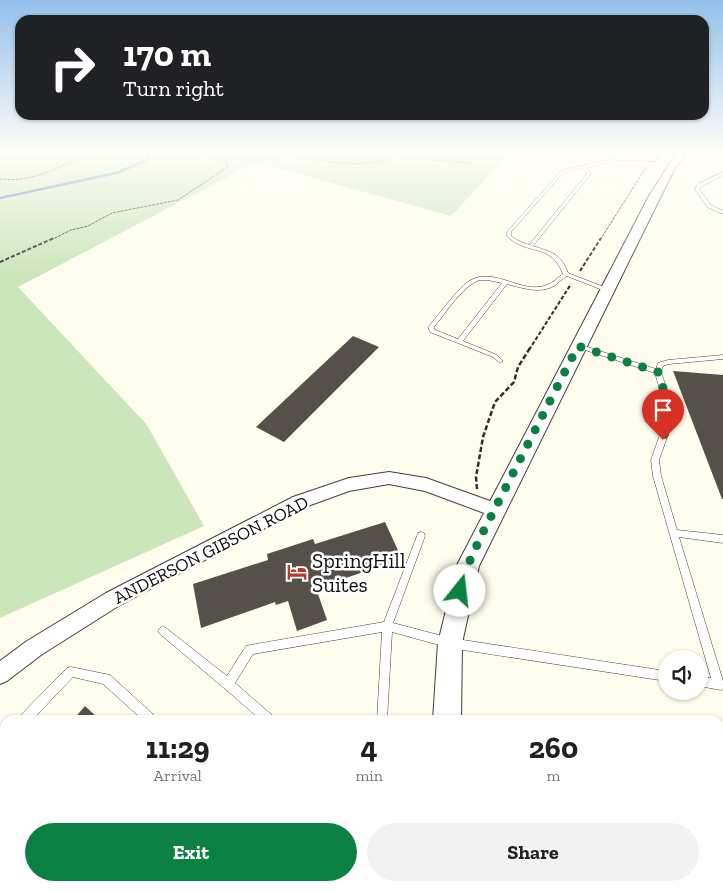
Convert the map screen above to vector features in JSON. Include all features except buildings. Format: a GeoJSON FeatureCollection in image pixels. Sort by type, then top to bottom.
{"type":"FeatureCollection","features":[{"type":"Feature","properties":{"kind":"street"},"geometry":{"type":"LineString","coordinates":[[447,715],[450,643],[457,604],[468,565],[656,194]]}},
{"type":"Feature","properties":{"kind":"street","name":"ANDERSON GIBSON ROAD"},"geometry":{"type":"LineString","coordinates":[[0,674],[34,648],[113,599],[298,502],[349,485],[389,478],[426,485],[495,510]]}},
{"type":"Feature","properties":{"kind":"lane"},"geometry":{"type":"LineString","coordinates":[[544,194],[509,232],[509,236],[515,241],[557,256],[562,261],[566,274],[607,290]]}},
{"type":"Feature","properties":{"kind":"lane"},"geometry":{"type":"LineString","coordinates":[[530,247],[573,194]]}},
{"type":"Feature","properties":{"kind":"lane"},"geometry":{"type":"LineString","coordinates":[[700,194],[708,206],[723,213]]}},
{"type":"Feature","properties":{"kind":"lane"},"geometry":{"type":"LineString","coordinates":[[500,361],[494,356],[432,331],[431,327],[472,281],[487,278],[538,289],[549,287],[566,274]]}},
{"type":"Feature","properties":{"kind":"lane"},"geometry":{"type":"LineString","coordinates":[[459,342],[505,283]]}},
{"type":"Feature","properties":{"kind":"lane"},"geometry":{"type":"LineString","coordinates":[[578,346],[658,372]]}},
{"type":"Feature","properties":{"kind":"lane"},"geometry":{"type":"LineString","coordinates":[[720,685],[674,533],[655,460],[668,422],[670,410],[658,372],[660,366],[668,362],[723,356]]}},
{"type":"Feature","properties":{"kind":"lane"},"geometry":{"type":"LineString","coordinates":[[674,533],[723,539]]}},
{"type":"Feature","properties":{"kind":"lane"},"geometry":{"type":"LineString","coordinates":[[382,715],[387,626],[421,536]]}},
{"type":"Feature","properties":{"kind":"lane"},"geometry":{"type":"LineString","coordinates":[[228,684],[250,650],[387,626],[450,643],[658,675]]}},
{"type":"Feature","properties":{"kind":"lane"},"geometry":{"type":"LineString","coordinates":[[163,631],[263,715]]}},
{"type":"Feature","properties":{"kind":"lane"},"geometry":{"type":"LineString","coordinates":[[29,715],[71,672],[106,679],[146,715]]}},
{"type":"Feature","properties":{"kind":"path"},"geometry":{"type":"LineString","coordinates":[[0,262],[26,252],[60,235],[88,226],[112,213],[178,200],[188,194]]}},
{"type":"Feature","properties":{"kind":"path"},"geometry":{"type":"LineString","coordinates":[[475,502],[478,486],[476,478],[483,437],[495,402],[514,382],[518,367],[629,194]]}},
{"type":"Feature","properties":{"kind":"green space"},"geometry":{"type":"Polygon","coordinates":[[[0,194],[196,194],[18,287],[147,425],[204,526],[0,618],[0,194]]]}},
{"type":"Feature","properties":{"kind":"green space"},"geometry":{"type":"Polygon","coordinates":[[[370,194],[472,194],[451,216],[370,194]]]}},
{"type":"Feature","properties":{"kind":"waterway"},"geometry":{"type":"LineString","coordinates":[[0,198],[21,194]]}},
{"type":"Feature","properties":{"kind":"place","name":"SpringHill Suites"},"geometry":{"type":"Point","coordinates":[297,572]}},
{"type":"Feature","properties":{"kind":"route"},"geometry":{"type":"LineString","coordinates":[[460,591],[468,565],[482,534],[578,346],[658,372],[670,410],[663,440]]}}]}
